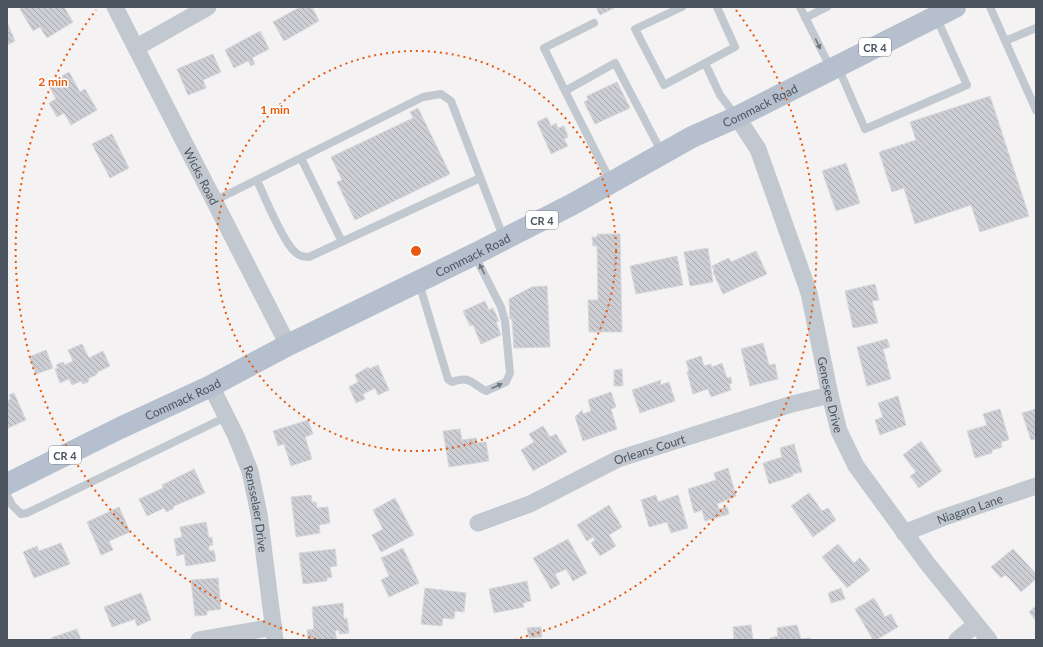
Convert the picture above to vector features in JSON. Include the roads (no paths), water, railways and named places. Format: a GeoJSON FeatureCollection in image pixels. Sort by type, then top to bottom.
{"type":"FeatureCollection","features":[{"type":"Feature","properties":{"kind":"main road","name":"Commack Road"},"geometry":{"type":"LineString","coordinates":[[8,484],[120,428],[211,386],[288,346],[504,240],[692,137],[737,117],[955,7]]}},
{"type":"Feature","properties":{"kind":"street","name":"Wicks Road"},"geometry":{"type":"LineString","coordinates":[[115,7],[137,47],[288,346]]}},
{"type":"Feature","properties":{"kind":"street"},"geometry":{"type":"LineString","coordinates":[[137,47],[208,7]]}},
{"type":"Feature","properties":{"kind":"street","name":"Genesee Drive"},"geometry":{"type":"LineString","coordinates":[[737,117],[758,149],[809,293],[839,431],[856,466],[904,533],[988,640]]}},
{"type":"Feature","properties":{"kind":"street","name":"Rensselaer Drive"},"geometry":{"type":"LineString","coordinates":[[211,386],[250,471],[259,514],[274,633]]}},
{"type":"Feature","properties":{"kind":"street","name":"Orleans Court"},"geometry":{"type":"LineString","coordinates":[[478,524],[530,504],[618,459],[792,404],[830,395]]}},
{"type":"Feature","properties":{"kind":"street","name":"Niagara Lane"},"geometry":{"type":"LineString","coordinates":[[904,533],[942,518],[1036,486]]}},
{"type":"Feature","properties":{"kind":"street"},"geometry":{"type":"LineString","coordinates":[[957,640],[975,625]]}},
{"type":"Feature","properties":{"kind":"street"},"geometry":{"type":"LineString","coordinates":[[199,640],[274,633]]}},
{"type":"Feature","properties":{"kind":"lane"},"geometry":{"type":"LineString","coordinates":[[682,7],[635,29],[664,85],[735,47],[717,7]]}},
{"type":"Feature","properties":{"kind":"lane"},"geometry":{"type":"LineString","coordinates":[[800,7],[834,68],[865,130],[967,85],[936,17]]}},
{"type":"Feature","properties":{"kind":"lane"},"geometry":{"type":"LineString","coordinates":[[805,18],[827,7]]}},
{"type":"Feature","properties":{"kind":"lane"},"geometry":{"type":"LineString","coordinates":[[990,7],[1036,110]]}},
{"type":"Feature","properties":{"kind":"lane"},"geometry":{"type":"LineString","coordinates":[[594,23],[544,48],[611,182]]}},
{"type":"Feature","properties":{"kind":"lane"},"geometry":{"type":"LineString","coordinates":[[1005,41],[1036,28]]}},
{"type":"Feature","properties":{"kind":"lane"},"geometry":{"type":"LineString","coordinates":[[705,63],[720,95],[737,117]]}},
{"type":"Feature","properties":{"kind":"lane"},"geometry":{"type":"LineString","coordinates":[[565,91],[615,64],[662,154]]}},
{"type":"Feature","properties":{"kind":"lane"},"geometry":{"type":"LineString","coordinates":[[214,201],[423,98],[441,94],[450,101],[504,240]]}},
{"type":"Feature","properties":{"kind":"lane"},"geometry":{"type":"LineString","coordinates":[[301,158],[342,242]]}},
{"type":"Feature","properties":{"kind":"lane"},"geometry":{"type":"LineString","coordinates":[[256,180],[280,229],[294,251],[302,257],[309,257],[480,178]]}},
{"type":"Feature","properties":{"kind":"lane"},"geometry":{"type":"LineString","coordinates":[[419,282],[448,379],[452,382],[462,378],[486,391],[506,382],[510,373],[505,321],[501,307],[474,255]]}},
{"type":"Feature","properties":{"kind":"lane"},"geometry":{"type":"LineString","coordinates":[[8,484],[16,511],[21,514],[27,513],[226,418]]}}]}
